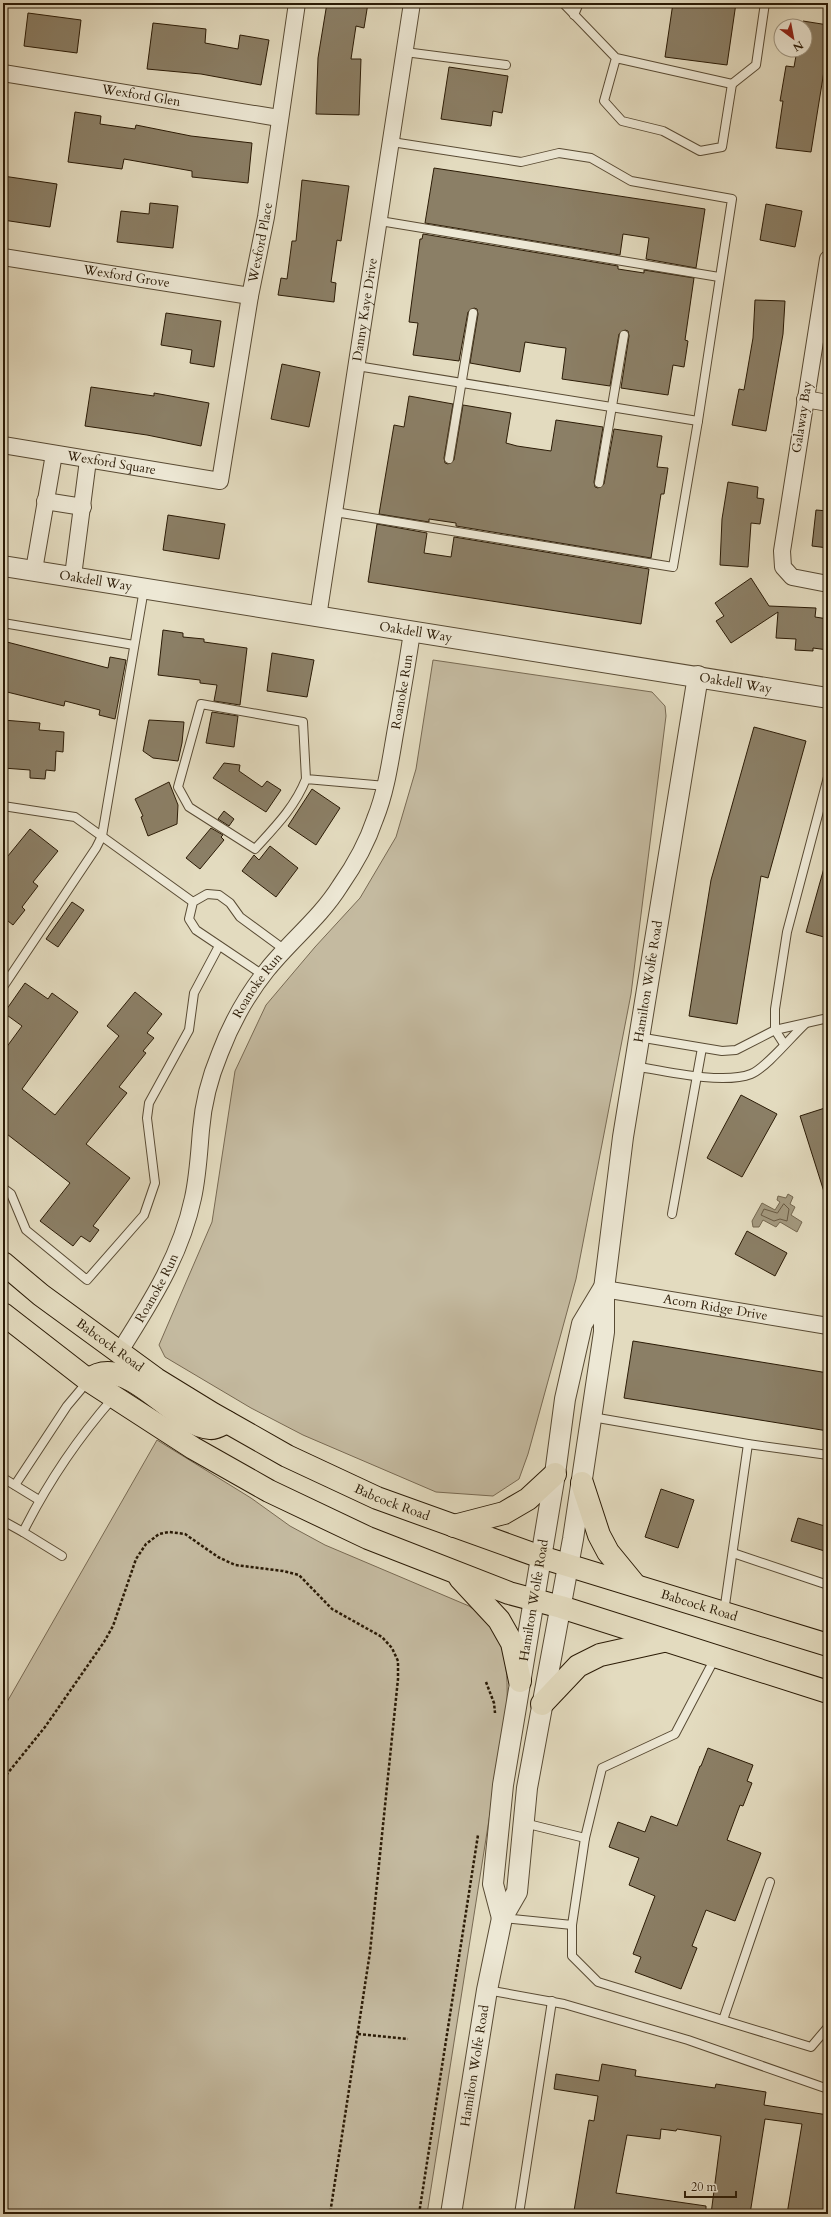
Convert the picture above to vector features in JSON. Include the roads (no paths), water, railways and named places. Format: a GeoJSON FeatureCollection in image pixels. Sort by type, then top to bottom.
{"type":"FeatureCollection","features":[{"type":"Feature","properties":{"kind":"main road","name":"Babcock Road"},"geometry":{"type":"LineString","coordinates":[[3,1263],[40,1295],[120,1351],[156,1379],[287,1456],[376,1498],[540,1557],[828,1645]]}},
{"type":"Feature","properties":{"kind":"main road"},"geometry":{"type":"LineString","coordinates":[[3,1314],[88,1380],[193,1448],[269,1491],[368,1538],[454,1573],[509,1593],[561,1607],[828,1692]]}},
{"type":"Feature","properties":{"kind":"main road"},"geometry":{"type":"LineString","coordinates":[[88,1380],[95,1375],[117,1373],[132,1380],[197,1425],[211,1429],[227,1422]]}},
{"type":"Feature","properties":{"kind":"main road"},"geometry":{"type":"LineString","coordinates":[[454,1526],[504,1513],[528,1499],[555,1474]]}},
{"type":"Feature","properties":{"kind":"main road"},"geometry":{"type":"LineString","coordinates":[[582,1483],[601,1539],[608,1552],[635,1585]]}},
{"type":"Feature","properties":{"kind":"main road"},"geometry":{"type":"LineString","coordinates":[[454,1573],[499,1620],[512,1643],[520,1681]]}},
{"type":"Feature","properties":{"kind":"main road"},"geometry":{"type":"LineString","coordinates":[[542,1704],[578,1666],[600,1655],[664,1641]]}},
{"type":"Feature","properties":{"kind":"street","name":"Wexford Place"},"geometry":{"type":"LineString","coordinates":[[220,481],[250,296],[266,217],[279,118],[297,3]]}},
{"type":"Feature","properties":{"kind":"street","name":"Danny Kaye Drive"},"geometry":{"type":"LineString","coordinates":[[318,617],[336,512],[412,3]]}},
{"type":"Feature","properties":{"kind":"street","name":"Wexford Glen"},"geometry":{"type":"LineString","coordinates":[[3,73],[279,118]]}},
{"type":"Feature","properties":{"kind":"street","name":"Wexford Grove"},"geometry":{"type":"LineString","coordinates":[[3,257],[250,296]]}},
{"type":"Feature","properties":{"kind":"street","name":"Galaway Bay"},"geometry":{"type":"LineString","coordinates":[[828,259],[783,538],[784,567],[789,574],[800,580],[828,584]]}},
{"type":"Feature","properties":{"kind":"street"},"geometry":{"type":"LineString","coordinates":[[805,399],[828,403]]}},
{"type":"Feature","properties":{"kind":"street","name":"Wexford Square"},"geometry":{"type":"LineString","coordinates":[[3,445],[220,481]]}},
{"type":"Feature","properties":{"kind":"street"},"geometry":{"type":"LineString","coordinates":[[34,570],[44,501],[54,454]]}},
{"type":"Feature","properties":{"kind":"street"},"geometry":{"type":"LineString","coordinates":[[73,576],[88,460]]}},
{"type":"Feature","properties":{"kind":"street"},"geometry":{"type":"LineString","coordinates":[[44,501],[83,507]]}},
{"type":"Feature","properties":{"kind":"street","name":"Oakdell Way"},"geometry":{"type":"LineString","coordinates":[[3,566],[828,698]]}},
{"type":"Feature","properties":{"kind":"street","name":"Roanoke Run"},"geometry":{"type":"LineString","coordinates":[[120,1351],[157,1293],[172,1263],[185,1230],[194,1197],[199,1163],[201,1128],[209,1086],[219,1054],[232,1024],[263,975],[318,915],[340,888],[358,858],[372,827],[386,786],[412,632]]}},
{"type":"Feature","properties":{"kind":"street","name":"Hamilton Wolfe Road"},"geometry":{"type":"LineString","coordinates":[[451,2214],[487,1990],[502,1918],[517,1892],[527,1788],[569,1565],[604,1332],[604,1289],[638,1037],[698,676]]}},
{"type":"Feature","properties":{"kind":"street","name":"Hamilton Wolfe Road"},"geometry":{"type":"LineString","coordinates":[[502,1918],[493,1884],[503,1785],[555,1474],[565,1399],[582,1324],[604,1289]]}},
{"type":"Feature","properties":{"kind":"street","name":"Acorn Ridge Drive"},"geometry":{"type":"LineString","coordinates":[[604,1289],[828,1326]]}},
{"type":"Feature","properties":{"kind":"lane"},"geometry":{"type":"LineString","coordinates":[[563,3],[616,58],[732,84]]}},
{"type":"Feature","properties":{"kind":"lane"},"geometry":{"type":"LineString","coordinates":[[574,15],[579,3]]}},
{"type":"Feature","properties":{"kind":"lane"},"geometry":{"type":"LineString","coordinates":[[616,58],[604,101],[622,121],[663,131],[700,150],[722,147],[732,84],[756,65],[765,3]]}},
{"type":"Feature","properties":{"kind":"lane"},"geometry":{"type":"LineString","coordinates":[[405,52],[506,65]]}},
{"type":"Feature","properties":{"kind":"lane"},"geometry":{"type":"LineString","coordinates":[[336,512],[673,567],[698,421],[732,199],[630,181],[591,158],[559,153],[521,162],[392,142]]}},
{"type":"Feature","properties":{"kind":"lane"},"geometry":{"type":"LineString","coordinates":[[380,221],[719,277]]}},
{"type":"Feature","properties":{"kind":"lane"},"geometry":{"type":"LineString","coordinates":[[449,459],[473,313]]}},
{"type":"Feature","properties":{"kind":"lane"},"geometry":{"type":"LineString","coordinates":[[599,483],[624,335]]}},
{"type":"Feature","properties":{"kind":"lane"},"geometry":{"type":"LineString","coordinates":[[357,366],[698,421]]}},
{"type":"Feature","properties":{"kind":"lane"},"geometry":{"type":"LineString","coordinates":[[3,987],[96,848],[102,836],[144,588]]}},
{"type":"Feature","properties":{"kind":"lane"},"geometry":{"type":"LineString","coordinates":[[3,623],[134,645]]}},
{"type":"Feature","properties":{"kind":"lane"},"geometry":{"type":"LineString","coordinates":[[202,704],[303,722],[306,779],[300,794],[284,817],[255,849],[189,807],[178,787],[202,704]]}},
{"type":"Feature","properties":{"kind":"lane"},"geometry":{"type":"LineString","coordinates":[[784,1044],[775,1030],[776,1009],[787,932],[828,777]]}},
{"type":"Feature","properties":{"kind":"lane"},"geometry":{"type":"LineString","coordinates":[[306,779],[386,786]]}},
{"type":"Feature","properties":{"kind":"lane"},"geometry":{"type":"LineString","coordinates":[[3,806],[75,817],[193,902]]}},
{"type":"Feature","properties":{"kind":"lane"},"geometry":{"type":"LineString","coordinates":[[263,975],[196,930],[189,919],[193,902],[207,894],[219,896],[230,902],[240,917],[285,950]]}},
{"type":"Feature","properties":{"kind":"lane"},"geometry":{"type":"LineString","coordinates":[[3,1188],[11,1194],[26,1230],[87,1280],[144,1215],[155,1183],[147,1118],[149,1103],[189,1030],[194,993],[218,946]]}},
{"type":"Feature","properties":{"kind":"lane"},"geometry":{"type":"LineString","coordinates":[[638,1037],[722,1051],[736,1050],[775,1030],[828,1018]]}},
{"type":"Feature","properties":{"kind":"lane"},"geometry":{"type":"LineString","coordinates":[[634,1066],[698,1076],[727,1078],[751,1074],[768,1062],[805,1023]]}},
{"type":"Feature","properties":{"kind":"lane"},"geometry":{"type":"LineString","coordinates":[[672,1214],[702,1048]]}},
{"type":"Feature","properties":{"kind":"lane"},"geometry":{"type":"LineString","coordinates":[[14,1485],[67,1406],[88,1380]]}},
{"type":"Feature","properties":{"kind":"lane"},"geometry":{"type":"LineString","coordinates":[[24,1532],[39,1500],[98,1415],[113,1397]]}},
{"type":"Feature","properties":{"kind":"lane"},"geometry":{"type":"LineString","coordinates":[[591,1416],[748,1444],[828,1456]]}},
{"type":"Feature","properties":{"kind":"lane"},"geometry":{"type":"LineString","coordinates":[[724,1612],[748,1444]]}},
{"type":"Feature","properties":{"kind":"lane"},"geometry":{"type":"LineString","coordinates":[[3,1478],[39,1500]]}},
{"type":"Feature","properties":{"kind":"lane"},"geometry":{"type":"LineString","coordinates":[[3,1521],[24,1532],[62,1556]]}},
{"type":"Feature","properties":{"kind":"lane"},"geometry":{"type":"LineString","coordinates":[[733,1553],[828,1585]]}},
{"type":"Feature","properties":{"kind":"lane"},"geometry":{"type":"LineString","coordinates":[[716,1657],[675,1734],[602,1768],[585,1838],[572,1925],[572,1956],[598,1982],[811,2047],[828,2027]]}},
{"type":"Feature","properties":{"kind":"lane"},"geometry":{"type":"LineString","coordinates":[[524,1823],[585,1838]]}},
{"type":"Feature","properties":{"kind":"lane"},"geometry":{"type":"LineString","coordinates":[[723,2020],[770,1882]]}},
{"type":"Feature","properties":{"kind":"lane"},"geometry":{"type":"LineString","coordinates":[[502,1918],[572,1925]]}},
{"type":"Feature","properties":{"kind":"lane"},"geometry":{"type":"LineString","coordinates":[[487,1990],[552,2001],[688,2040],[828,2088]]}},
{"type":"Feature","properties":{"kind":"lane"},"geometry":{"type":"LineString","coordinates":[[519,2214],[552,2001]]}},
{"type":"Feature","properties":{"kind":"water"},"geometry":{"type":"Polygon","coordinates":[[[788,1194],[793,1197],[790,1204],[795,1207],[791,1215],[802,1222],[797,1232],[780,1222],[776,1227],[763,1220],[759,1227],[753,1227],[752,1221],[762,1203],[775,1210],[780,1202],[777,1200],[778,1196],[786,1198],[788,1194]]]}}]}
